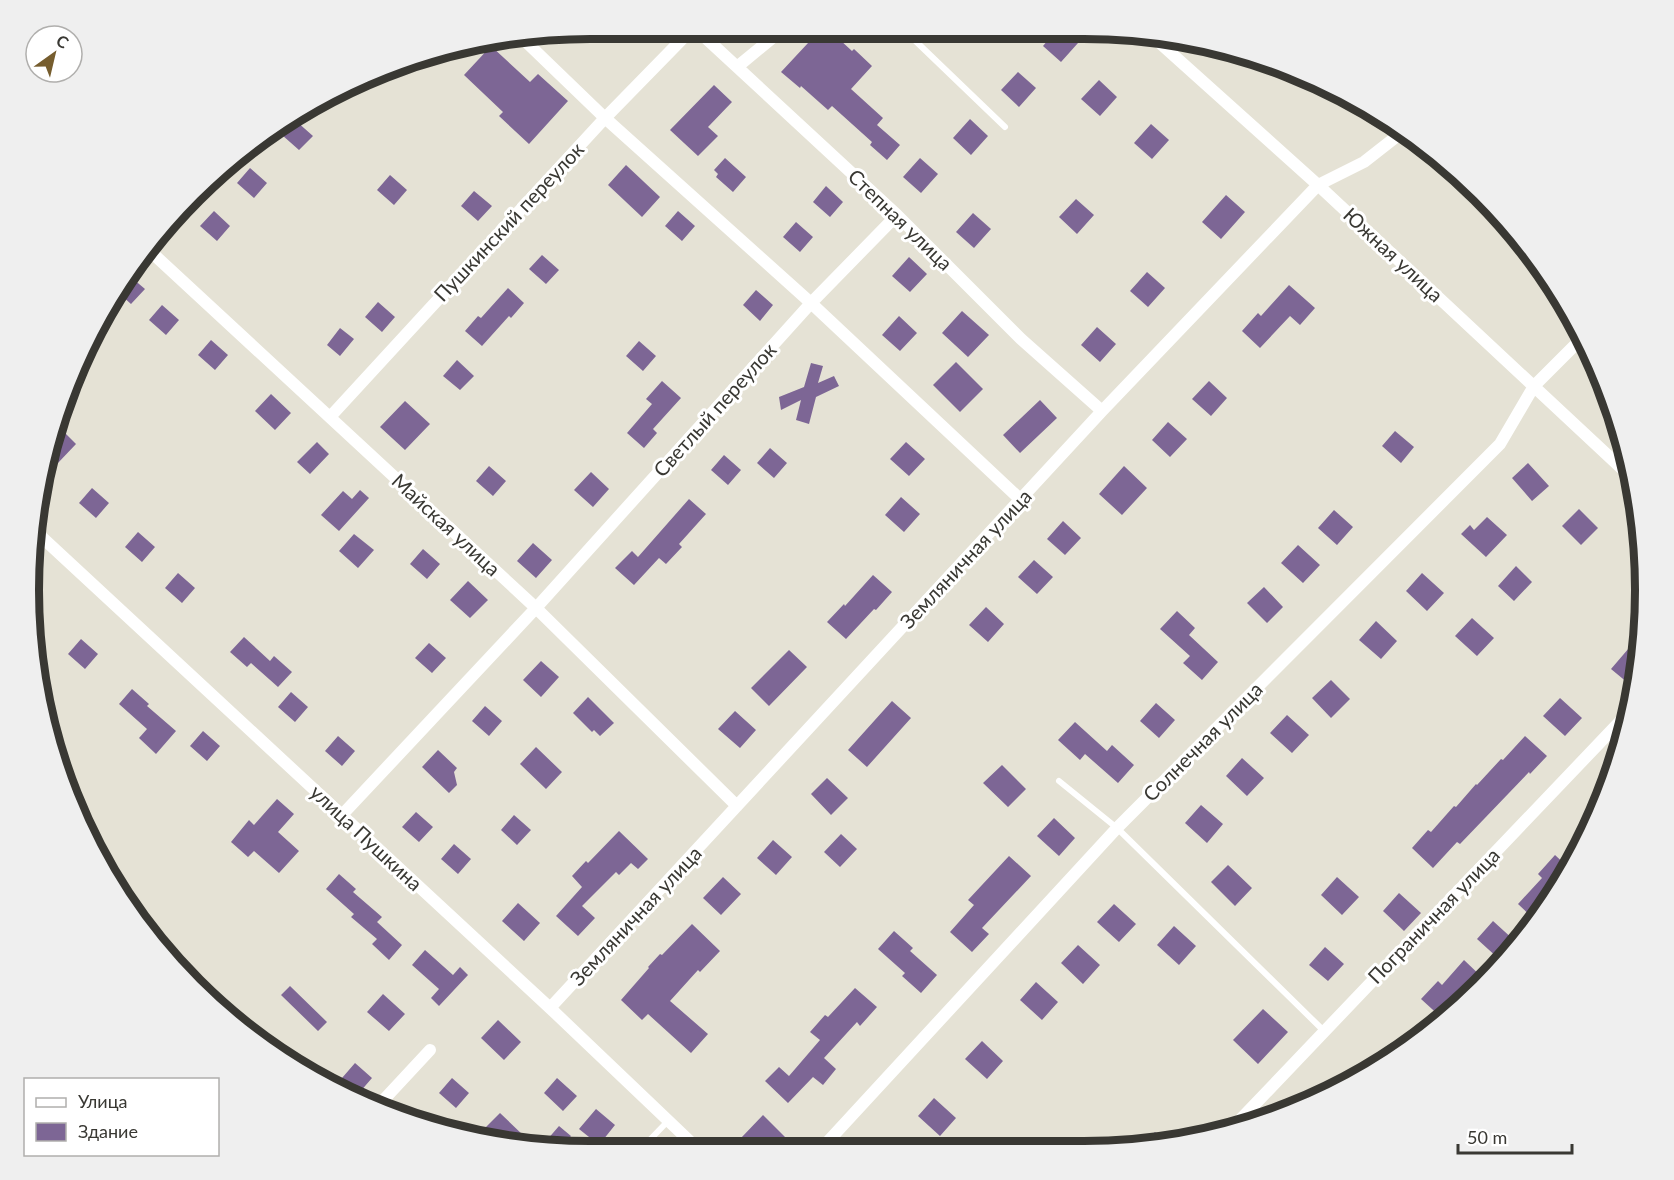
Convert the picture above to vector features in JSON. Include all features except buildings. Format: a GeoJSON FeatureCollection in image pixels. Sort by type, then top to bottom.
{"type":"FeatureCollection","features":[{"type":"Feature","properties":{"kind":"street","name":"Пушкинский переулок"},"geometry":{"type":"LineString","coordinates":[[330,417],[605,118],[683,39]]}},
{"type":"Feature","properties":{"kind":"street","name":"Степная улица"},"geometry":{"type":"LineString","coordinates":[[706,39],[897,215],[1021,339],[1102,411]]}},
{"type":"Feature","properties":{"kind":"street"},"geometry":{"type":"LineString","coordinates":[[737,67],[770,39]]}},
{"type":"Feature","properties":{"kind":"street"},"geometry":{"type":"LineString","coordinates":[[527,43],[605,118],[811,303],[1021,500]]}},
{"type":"Feature","properties":{"kind":"street","name":"Южная улица"},"geometry":{"type":"LineString","coordinates":[[1162,45],[1318,185],[1620,467]]}},
{"type":"Feature","properties":{"kind":"street","name":"Земляничная улица"},"geometry":{"type":"LineString","coordinates":[[550,1008],[1102,411],[1318,185],[1364,162],[1396,137]]}},
{"type":"Feature","properties":{"kind":"street","name":"Светлый переулок"},"geometry":{"type":"LineString","coordinates":[[342,815],[536,608],[811,303],[897,215]]}},
{"type":"Feature","properties":{"kind":"street","name":"Майская улица"},"geometry":{"type":"LineString","coordinates":[[154,254],[536,608],[737,806]]}},
{"type":"Feature","properties":{"kind":"street","name":"Солнечная улица"},"geometry":{"type":"LineString","coordinates":[[828,1141],[1117,828],[1500,444],[1534,386],[1577,344]]}},
{"type":"Feature","properties":{"kind":"street","name":"улица Пушкина"},"geometry":{"type":"LineString","coordinates":[[42,537],[550,1008],[689,1141]]}},
{"type":"Feature","properties":{"kind":"street","name":"Пограничная улица"},"geometry":{"type":"LineString","coordinates":[[1242,1118],[1618,723]]}},
{"type":"Feature","properties":{"kind":"street"},"geometry":{"type":"LineString","coordinates":[[383,1101],[430,1050]]}},
{"type":"Feature","properties":{"kind":"lane"},"geometry":{"type":"LineString","coordinates":[[914,39],[1005,127]]}},
{"type":"Feature","properties":{"kind":"lane"},"geometry":{"type":"LineString","coordinates":[[1059,781],[1117,828],[1324,1031]]}},
{"type":"Feature","properties":{"kind":"lane"},"geometry":{"type":"LineString","coordinates":[[649,1141],[668,1121]]}}]}
